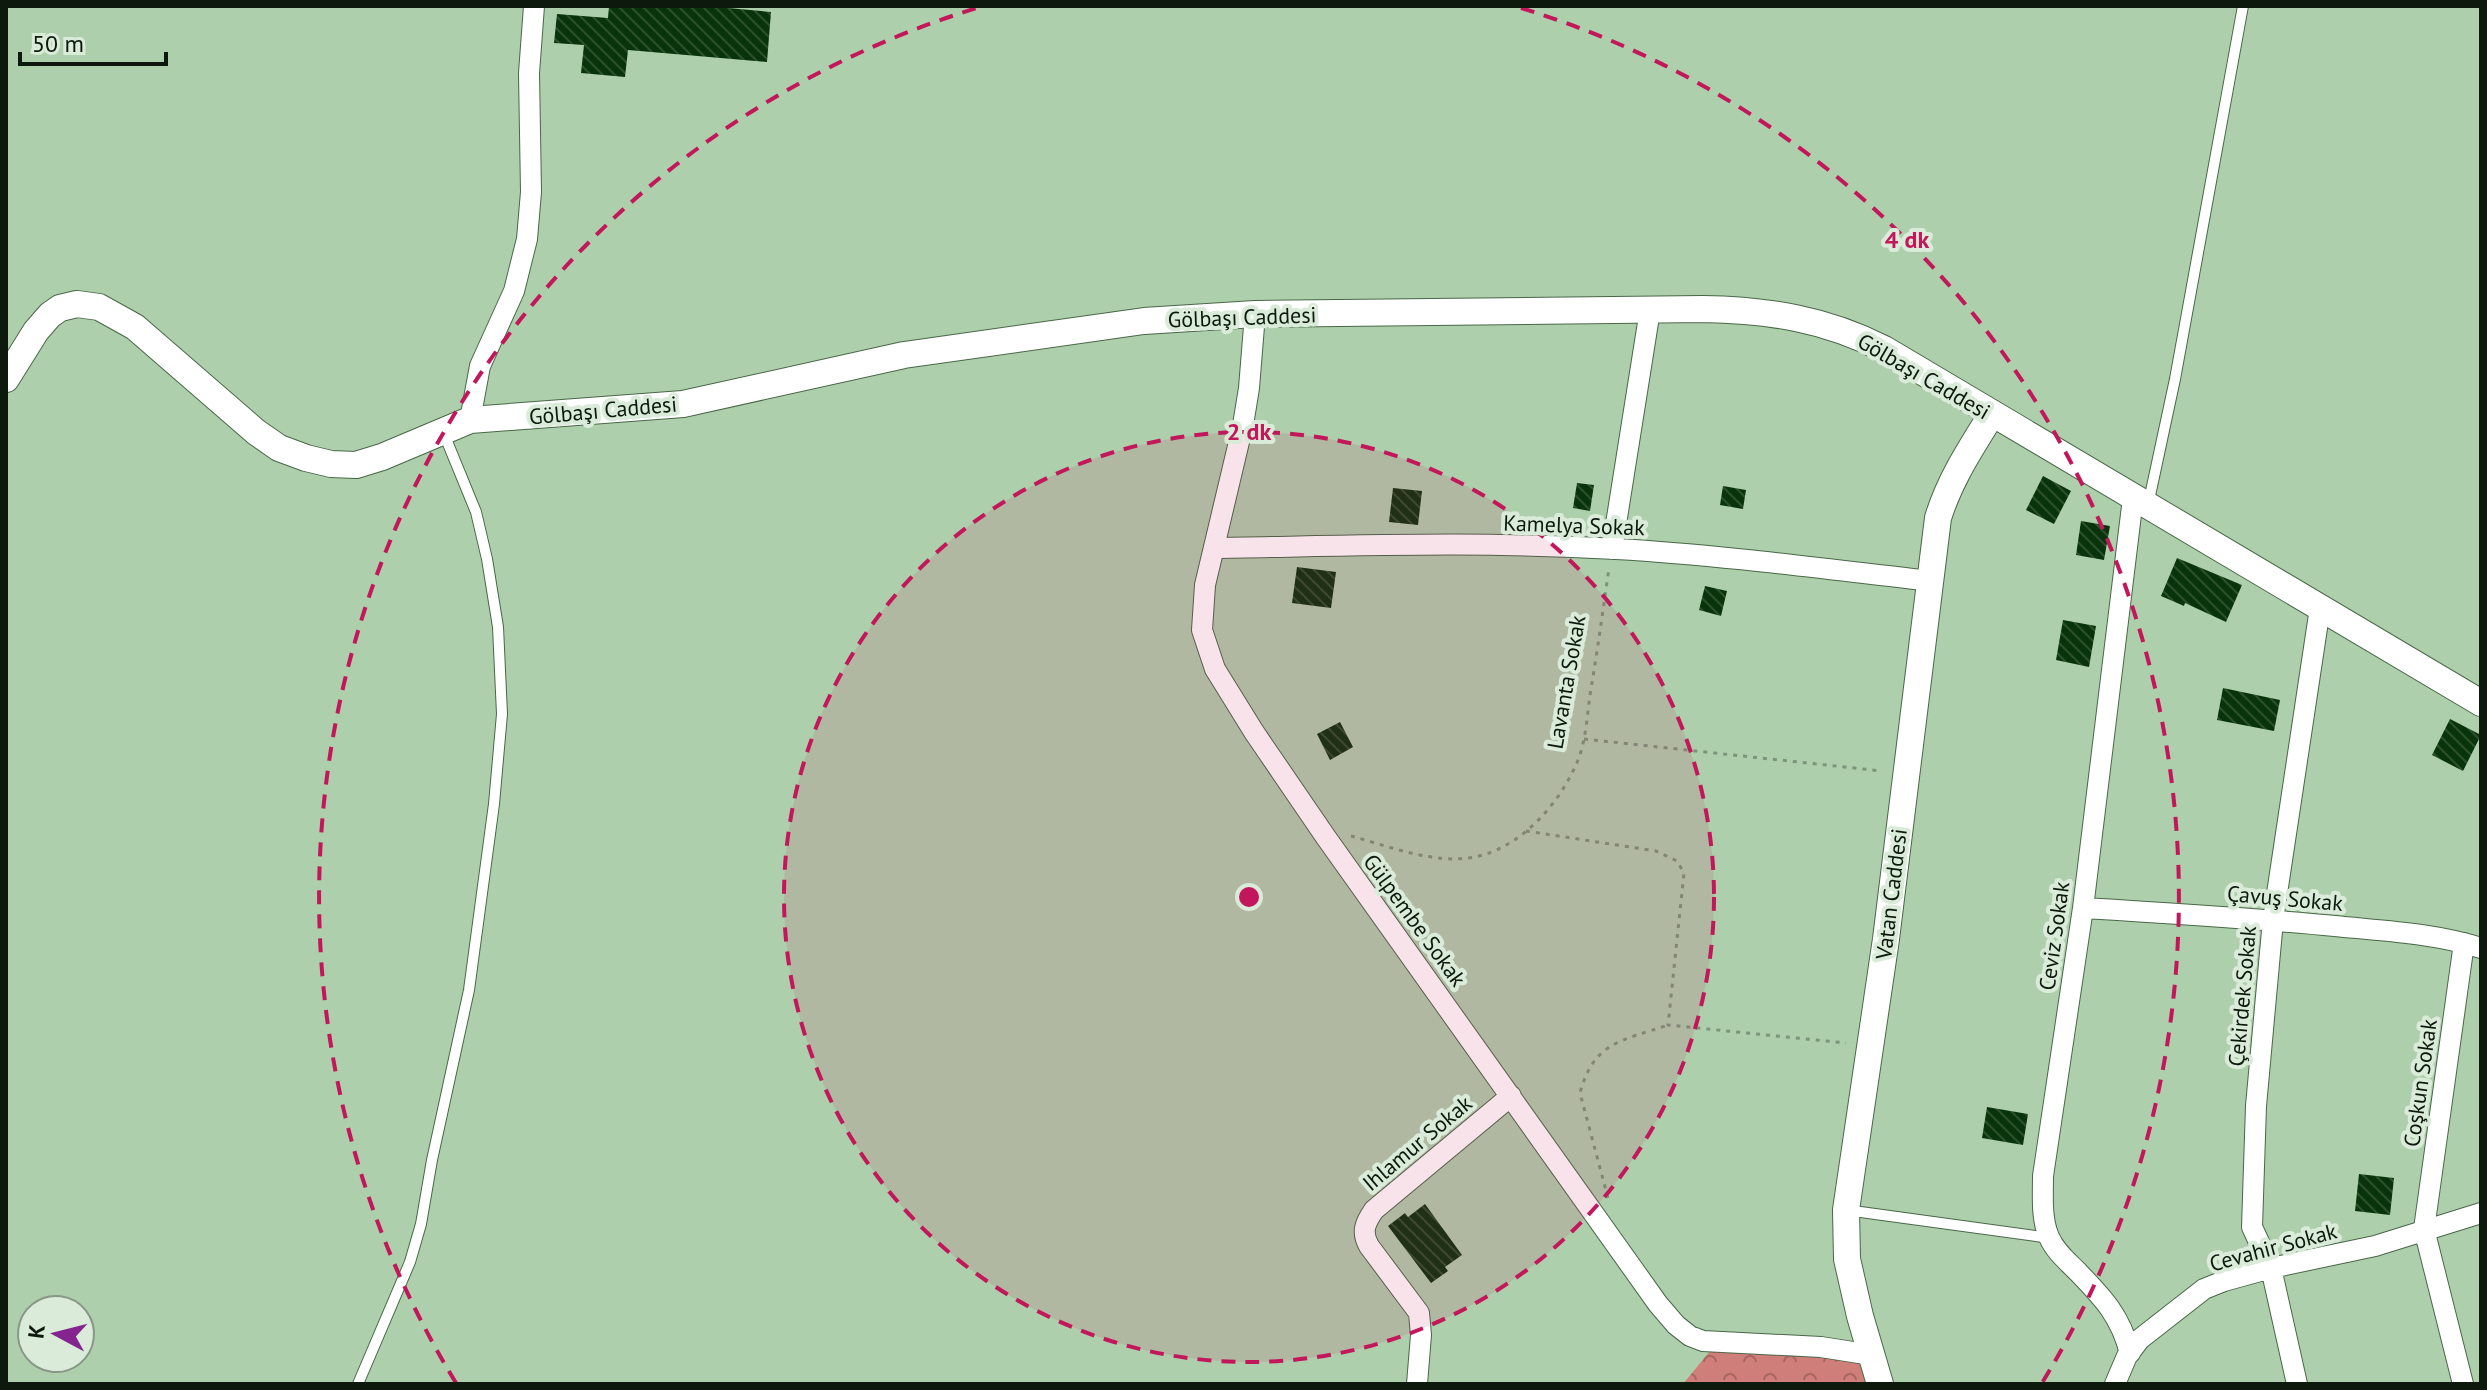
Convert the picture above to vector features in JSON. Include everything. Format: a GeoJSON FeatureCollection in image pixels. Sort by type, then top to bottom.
{"type":"FeatureCollection","features":[{"type":"Feature","properties":{"kind":"street"},"geometry":{"type":"LineString","coordinates":[[470,420],[480,366],[514,291],[527,239],[531,192],[529,73],[534,6]]}},
{"type":"Feature","properties":{"kind":"street","name":"Gölbaşı Caddesi"},"geometry":{"type":"LineString","coordinates":[[6,379],[36,331],[50,315],[60,308],[77,304],[99,307],[135,327],[256,432],[279,448],[331,464],[356,465],[470,420],[683,404],[904,355],[1144,321],[1255,314],[1763,311],[1839,330],[1884,349],[2481,703]]}},
{"type":"Feature","properties":{"kind":"street"},"geometry":{"type":"LineString","coordinates":[[1612,549],[1650,310]]}},
{"type":"Feature","properties":{"kind":"street","name":"Gülpembe Sokak"},"geometry":{"type":"LineString","coordinates":[[1255,314],[1245,412],[1205,585],[1202,611],[1202,630],[1215,669],[1319,828],[1676,1325],[1690,1336],[1714,1343],[1821,1347],[1872,1355]]}},
{"type":"Feature","properties":{"kind":"street","name":"Vatan Caddesi"},"geometry":{"type":"LineString","coordinates":[[1880,1384],[1847,1259],[1846,1210],[1907,773],[1938,518],[1959,467],[1992,414]]}},
{"type":"Feature","properties":{"kind":"street","name":"Ceviz Sokak"},"geometry":{"type":"LineString","coordinates":[[2130,1353],[2125,1332],[2106,1301],[2059,1253],[2050,1238],[2043,1204],[2043,1176],[2140,503]]}},
{"type":"Feature","properties":{"kind":"street","name":"Kamelya Sokak"},"geometry":{"type":"LineString","coordinates":[[1214,548],[1435,545],[1612,549],[1703,555],[1931,581]]}},
{"type":"Feature","properties":{"kind":"street","name":"Çekirdek Sokak"},"geometry":{"type":"LineString","coordinates":[[2297,1384],[2271,1268],[2252,1227],[2256,1106],[2273,920],[2320,608]]}},
{"type":"Feature","properties":{"kind":"street","name":"Çavuş Sokak"},"geometry":{"type":"LineString","coordinates":[[2083,908],[2273,920],[2399,932],[2473,945]]}},
{"type":"Feature","properties":{"kind":"street","name":"Coşkun Sokak"},"geometry":{"type":"LineString","coordinates":[[2424,1229],[2473,945]]}},
{"type":"Feature","properties":{"kind":"street","name":"Ihlamur Sokak"},"geometry":{"type":"LineString","coordinates":[[1417,1384],[1421,1335],[1419,1313],[1365,1238],[1367,1220],[1374,1210],[1511,1096]]}},
{"type":"Feature","properties":{"kind":"street","name":"Cevahir Sokak"},"geometry":{"type":"LineString","coordinates":[[2115,1384],[2140,1339],[2204,1289],[2271,1268],[2375,1246],[2481,1213]]}},
{"type":"Feature","properties":{"kind":"street"},"geometry":{"type":"LineString","coordinates":[[2424,1229],[2463,1384]]}},
{"type":"Feature","properties":{"kind":"lane"},"geometry":{"type":"LineString","coordinates":[[2140,503],[2175,379],[2243,6]]}},
{"type":"Feature","properties":{"kind":"lane"},"geometry":{"type":"LineString","coordinates":[[358,1384],[410,1262],[421,1224],[440,1118],[469,990],[502,714],[498,627],[487,559],[476,512],[443,431]]}},
{"type":"Feature","properties":{"kind":"lane"},"geometry":{"type":"LineString","coordinates":[[1846,1210],[2050,1238]]}},
{"type":"Feature","properties":{"kind":"path","name":"Lavanta Sokak"},"geometry":{"type":"LineString","coordinates":[[1319,828],[1437,858],[1468,858],[1488,854],[1526,831],[1546,812],[1565,787],[1584,739],[1612,549]]}},
{"type":"Feature","properties":{"kind":"path"},"geometry":{"type":"LineString","coordinates":[[1584,739],[1907,773]]}},
{"type":"Feature","properties":{"kind":"path"},"geometry":{"type":"LineString","coordinates":[[1526,831],[1656,851],[1677,861],[1684,873],[1668,1025]]}},
{"type":"Feature","properties":{"kind":"path"},"geometry":{"type":"LineString","coordinates":[[1608,1197],[1580,1093],[1594,1058],[1608,1046],[1668,1025],[1870,1046]]}},
{"type":"Feature","properties":{"kind":"green space"},"geometry":{"type":"Polygon","coordinates":[[[1710,1351],[1830,1354],[1859,1363],[1867,1372],[1871,1384],[1683,1384],[1710,1351]]]}},
{"type":"Feature","properties":{"kind":"building"},"geometry":{"type":"Polygon","coordinates":[[[609,6],[706,6],[771,12],[767,62],[628,50],[625,77],[581,73],[584,45],[554,43],[557,14],[608,18],[609,6]]]}},
{"type":"Feature","properties":{"kind":"building"},"geometry":{"type":"Polygon","coordinates":[[[2043,476],[2071,491],[2054,524],[2026,510],[2043,476]]]}},
{"type":"Feature","properties":{"kind":"building"},"geometry":{"type":"Polygon","coordinates":[[[1577,483],[1594,485],[1590,511],[1573,508],[1577,483]]]}},
{"type":"Feature","properties":{"kind":"building"},"geometry":{"type":"Polygon","coordinates":[[[1723,486],[1746,490],[1743,509],[1720,505],[1723,486]]]}},
{"type":"Feature","properties":{"kind":"building"},"geometry":{"type":"Polygon","coordinates":[[[1393,488],[1422,491],[1418,525],[1389,522],[1393,488]]]}},
{"type":"Feature","properties":{"kind":"building"},"geometry":{"type":"Polygon","coordinates":[[[2081,521],[2110,526],[2104,560],[2076,555],[2081,521]]]}},
{"type":"Feature","properties":{"kind":"building"},"geometry":{"type":"Polygon","coordinates":[[[2177,558],[2242,585],[2226,622],[2185,603],[2184,606],[2161,596],[2177,558]]]}},
{"type":"Feature","properties":{"kind":"building"},"geometry":{"type":"Polygon","coordinates":[[[1297,567],[1336,572],[1331,608],[1292,603],[1297,567]]]}},
{"type":"Feature","properties":{"kind":"building"},"geometry":{"type":"Polygon","coordinates":[[[1705,586],[1727,591],[1721,616],[1699,610],[1705,586]]]}},
{"type":"Feature","properties":{"kind":"building"},"geometry":{"type":"Polygon","coordinates":[[[2063,620],[2096,626],[2089,667],[2056,660],[2063,620]]]}},
{"type":"Feature","properties":{"kind":"building"},"geometry":{"type":"Polygon","coordinates":[[[2223,688],[2280,700],[2274,731],[2217,720],[2223,688]]]}},
{"type":"Feature","properties":{"kind":"building"},"geometry":{"type":"Polygon","coordinates":[[[2450,719],[2481,735],[2463,771],[2432,755],[2450,719]]]}},
{"type":"Feature","properties":{"kind":"building"},"geometry":{"type":"Polygon","coordinates":[[[1340,722],[1353,747],[1330,760],[1317,734],[1340,722]]]}},
{"type":"Feature","properties":{"kind":"building"},"geometry":{"type":"Polygon","coordinates":[[[1987,1107],[2028,1114],[2023,1145],[1982,1138],[1987,1107]]]}},
{"type":"Feature","properties":{"kind":"building"},"geometry":{"type":"Polygon","coordinates":[[[2359,1174],[2394,1178],[2390,1215],[2355,1211],[2359,1174]]]}},
{"type":"Feature","properties":{"kind":"building"},"geometry":{"type":"Polygon","coordinates":[[[1425,1204],[1462,1255],[1445,1267],[1448,1271],[1431,1283],[1388,1226],[1405,1213],[1408,1217],[1425,1204]]]}}]}
